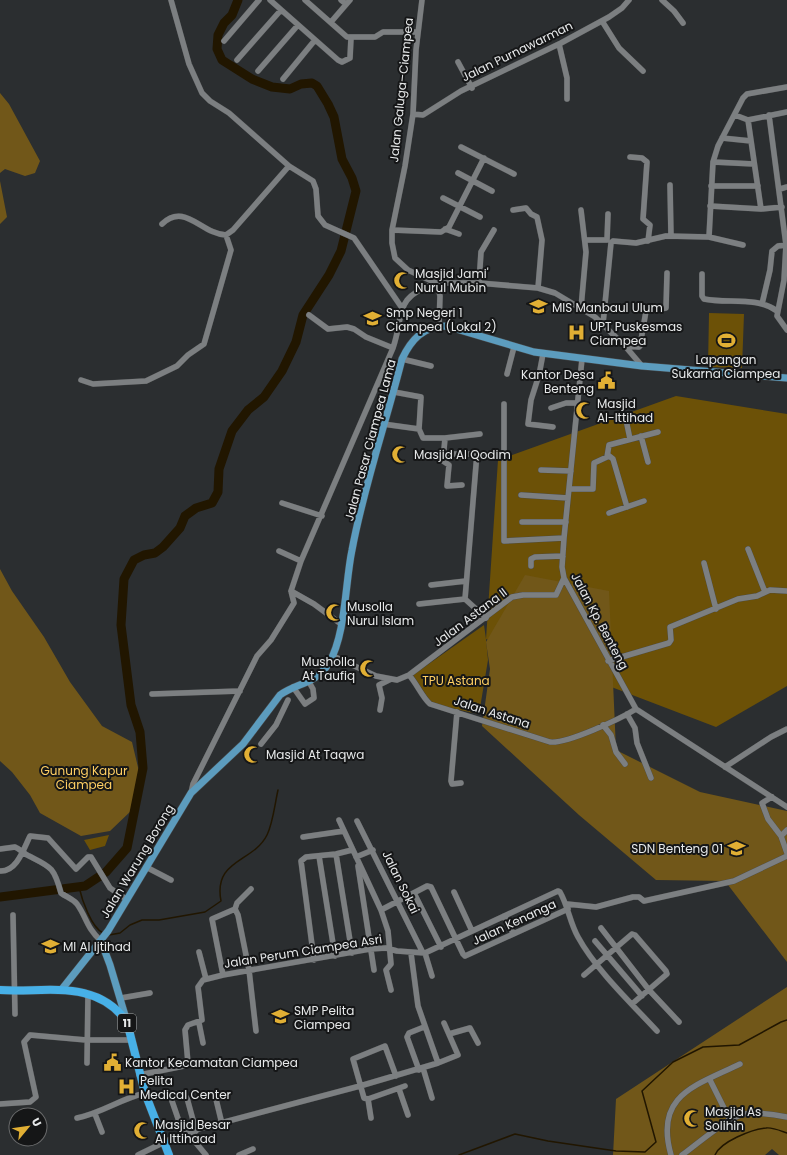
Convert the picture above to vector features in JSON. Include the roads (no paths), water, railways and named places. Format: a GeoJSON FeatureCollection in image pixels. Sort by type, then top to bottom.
{"type":"FeatureCollection","features":[{"type":"Feature","properties":{"kind":"highway","name":"11"},"geometry":{"type":"LineString","coordinates":[[0,990],[14,991],[62,989],[88,994],[112,1005],[127,1022],[139,1075],[169,1155]]}},
{"type":"Feature","properties":{"kind":"main road"},"geometry":{"type":"LineString","coordinates":[[439,326],[456,328],[543,354],[642,366],[787,378]]}},
{"type":"Feature","properties":{"kind":"main road","name":"Jalan Pasar Ciampea Lama"},"geometry":{"type":"LineString","coordinates":[[191,793],[243,744],[280,695],[315,679],[333,656],[341,624],[352,550],[372,462],[394,392],[402,359],[409,345],[421,333],[439,326]]}},
{"type":"Feature","properties":{"kind":"main road","name":"Jalan Warung Borong"},"geometry":{"type":"LineString","coordinates":[[62,989],[108,931],[191,793]]}},
{"type":"Feature","properties":{"kind":"main road"},"geometry":{"type":"LineString","coordinates":[[101,941],[121,998],[127,1022]]}},
{"type":"Feature","properties":{"kind":"street"},"geometry":{"type":"LineString","coordinates":[[171,0],[189,64],[202,93],[210,101],[229,114],[289,166],[313,181],[316,189],[318,216],[320,220],[325,225],[352,235],[402,308]]}},
{"type":"Feature","properties":{"kind":"street"},"geometry":{"type":"LineString","coordinates":[[224,41],[259,0]]}},
{"type":"Feature","properties":{"kind":"street"},"geometry":{"type":"LineString","coordinates":[[270,0],[342,62],[350,58],[351,38]]}},
{"type":"Feature","properties":{"kind":"street"},"geometry":{"type":"LineString","coordinates":[[305,0],[347,37],[375,37],[383,32],[417,32]]}},
{"type":"Feature","properties":{"kind":"street"},"geometry":{"type":"LineString","coordinates":[[331,22],[348,2],[341,0]]}},
{"type":"Feature","properties":{"kind":"street","name":"Jalan Galuga–Ciampea"},"geometry":{"type":"LineString","coordinates":[[422,0],[417,32],[413,114],[405,166],[392,230],[393,253],[398,263],[416,275],[437,283],[479,283],[538,288],[554,293],[581,308],[603,324],[642,366]]}},
{"type":"Feature","properties":{"kind":"street","name":"Jalan Purnawarman"},"geometry":{"type":"LineString","coordinates":[[413,114],[423,116],[453,96],[472,88],[602,21],[622,8],[629,0]]}},
{"type":"Feature","properties":{"kind":"street"},"geometry":{"type":"LineString","coordinates":[[662,0],[674,11],[683,23]]}},
{"type":"Feature","properties":{"kind":"street"},"geometry":{"type":"LineString","coordinates":[[238,60],[281,10]]}},
{"type":"Feature","properties":{"kind":"street"},"geometry":{"type":"LineString","coordinates":[[602,21],[619,48],[643,71]]}},
{"type":"Feature","properties":{"kind":"street"},"geometry":{"type":"LineString","coordinates":[[258,72],[298,25]]}},
{"type":"Feature","properties":{"kind":"street"},"geometry":{"type":"LineString","coordinates":[[283,79],[316,40]]}},
{"type":"Feature","properties":{"kind":"street"},"geometry":{"type":"LineString","coordinates":[[559,44],[567,78],[568,100]]}},
{"type":"Feature","properties":{"kind":"street"},"geometry":{"type":"LineString","coordinates":[[458,62],[472,88]]}},
{"type":"Feature","properties":{"kind":"street"},"geometry":{"type":"LineString","coordinates":[[709,237],[713,162],[722,138],[743,98],[747,94],[787,87]]}},
{"type":"Feature","properties":{"kind":"street"},"geometry":{"type":"LineString","coordinates":[[735,115],[748,120],[787,112]]}},
{"type":"Feature","properties":{"kind":"street"},"geometry":{"type":"LineString","coordinates":[[769,115],[780,189],[786,245],[786,280],[777,311],[778,319],[786,328]]}},
{"type":"Feature","properties":{"kind":"street"},"geometry":{"type":"LineString","coordinates":[[748,120],[761,209]]}},
{"type":"Feature","properties":{"kind":"street"},"geometry":{"type":"LineString","coordinates":[[722,138],[751,141]]}},
{"type":"Feature","properties":{"kind":"street"},"geometry":{"type":"LineString","coordinates":[[461,147],[514,174]]}},
{"type":"Feature","properties":{"kind":"street"},"geometry":{"type":"LineString","coordinates":[[630,157],[642,158],[647,162],[643,219],[650,225],[648,241]]}},
{"type":"Feature","properties":{"kind":"street"},"geometry":{"type":"LineString","coordinates":[[392,230],[441,232],[449,227],[484,158]]}},
{"type":"Feature","properties":{"kind":"street"},"geometry":{"type":"LineString","coordinates":[[713,162],[754,164]]}},
{"type":"Feature","properties":{"kind":"street"},"geometry":{"type":"LineString","coordinates":[[162,224],[174,216],[182,217],[191,219],[211,232],[226,234],[234,230],[289,166]]}},
{"type":"Feature","properties":{"kind":"street"},"geometry":{"type":"LineString","coordinates":[[458,174],[492,191]]}},
{"type":"Feature","properties":{"kind":"street"},"geometry":{"type":"LineString","coordinates":[[670,185],[671,236]]}},
{"type":"Feature","properties":{"kind":"street"},"geometry":{"type":"LineString","coordinates":[[711,186],[758,186]]}},
{"type":"Feature","properties":{"kind":"street"},"geometry":{"type":"LineString","coordinates":[[780,189],[787,187]]}},
{"type":"Feature","properties":{"kind":"street"},"geometry":{"type":"LineString","coordinates":[[443,198],[480,217]]}},
{"type":"Feature","properties":{"kind":"street"},"geometry":{"type":"LineString","coordinates":[[710,206],[761,209],[782,207]]}},
{"type":"Feature","properties":{"kind":"street"},"geometry":{"type":"LineString","coordinates":[[513,210],[526,208],[531,214],[538,217],[542,240],[538,288]]}},
{"type":"Feature","properties":{"kind":"street"},"geometry":{"type":"LineString","coordinates":[[581,210],[586,252],[581,308]]}},
{"type":"Feature","properties":{"kind":"street"},"geometry":{"type":"LineString","coordinates":[[585,240],[607,240],[608,214]]}},
{"type":"Feature","properties":{"kind":"street"},"geometry":{"type":"LineString","coordinates":[[445,229],[459,234]]}},
{"type":"Feature","properties":{"kind":"street"},"geometry":{"type":"LineString","coordinates":[[479,283],[481,252],[494,230]]}},
{"type":"Feature","properties":{"kind":"street"},"geometry":{"type":"LineString","coordinates":[[81,380],[93,384],[146,381],[177,366],[188,355],[204,344],[231,250],[226,234]]}},
{"type":"Feature","properties":{"kind":"street"},"geometry":{"type":"LineString","coordinates":[[603,324],[611,243],[616,240],[636,244],[671,236],[709,237],[743,245]]}},
{"type":"Feature","properties":{"kind":"street"},"geometry":{"type":"LineString","coordinates":[[762,304],[768,282],[772,251],[778,246],[786,245]]}},
{"type":"Feature","properties":{"kind":"street"},"geometry":{"type":"LineString","coordinates":[[625,346],[640,346],[646,311],[666,308],[667,272]]}},
{"type":"Feature","properties":{"kind":"street"},"geometry":{"type":"LineString","coordinates":[[702,274],[702,296],[704,299],[762,304],[770,306],[777,311]]}},
{"type":"Feature","properties":{"kind":"street"},"geometry":{"type":"LineString","coordinates":[[191,793],[193,784],[257,656],[271,640],[294,603],[291,591],[302,561],[393,348],[399,327],[402,308],[413,293],[437,283],[440,296],[439,326]]}},
{"type":"Feature","properties":{"kind":"street"},"geometry":{"type":"LineString","coordinates":[[309,315],[328,329],[347,327],[354,329],[366,337],[393,348]]}},
{"type":"Feature","properties":{"kind":"street"},"geometry":{"type":"LineString","coordinates":[[507,374],[514,346]]}},
{"type":"Feature","properties":{"kind":"street"},"geometry":{"type":"LineString","coordinates":[[543,354],[539,375],[530,400],[528,424],[553,427]]}},
{"type":"Feature","properties":{"kind":"street"},"geometry":{"type":"LineString","coordinates":[[402,359],[431,366]]}},
{"type":"Feature","properties":{"kind":"street","name":"Jalan Kp. Benteng"},"geometry":{"type":"LineString","coordinates":[[582,359],[564,538],[564,578],[608,661],[636,709],[787,807]]}},
{"type":"Feature","properties":{"kind":"street"},"geometry":{"type":"LineString","coordinates":[[394,392],[421,394],[419,429],[423,438],[445,438],[480,434]]}},
{"type":"Feature","properties":{"kind":"street"},"geometry":{"type":"LineString","coordinates":[[551,408],[566,402],[578,403]]}},
{"type":"Feature","properties":{"kind":"street"},"geometry":{"type":"LineString","coordinates":[[504,404],[504,541],[564,538]]}},
{"type":"Feature","properties":{"kind":"street"},"geometry":{"type":"LineString","coordinates":[[625,415],[630,439]]}},
{"type":"Feature","properties":{"kind":"street"},"geometry":{"type":"LineString","coordinates":[[383,424],[419,429]]}},
{"type":"Feature","properties":{"kind":"street"},"geometry":{"type":"LineString","coordinates":[[608,455],[609,445],[658,432]]}},
{"type":"Feature","properties":{"kind":"street"},"geometry":{"type":"LineString","coordinates":[[641,436],[648,462]]}},
{"type":"Feature","properties":{"kind":"street"},"geometry":{"type":"LineString","coordinates":[[445,438],[445,454],[443,461],[448,465],[447,486],[462,485]]}},
{"type":"Feature","properties":{"kind":"street"},"geometry":{"type":"LineString","coordinates":[[465,599],[477,453]]}},
{"type":"Feature","properties":{"kind":"street"},"geometry":{"type":"LineString","coordinates":[[445,454],[504,454]]}},
{"type":"Feature","properties":{"kind":"street"},"geometry":{"type":"LineString","coordinates":[[569,489],[593,488],[594,463],[608,455]]}},
{"type":"Feature","properties":{"kind":"street"},"geometry":{"type":"LineString","coordinates":[[608,455],[613,459],[627,507]]}},
{"type":"Feature","properties":{"kind":"street"},"geometry":{"type":"LineString","coordinates":[[541,470],[571,471]]}},
{"type":"Feature","properties":{"kind":"street"},"geometry":{"type":"LineString","coordinates":[[521,495],[568,498]]}},
{"type":"Feature","properties":{"kind":"street"},"geometry":{"type":"LineString","coordinates":[[609,513],[644,501]]}},
{"type":"Feature","properties":{"kind":"street"},"geometry":{"type":"LineString","coordinates":[[282,502],[322,516]]}},
{"type":"Feature","properties":{"kind":"street"},"geometry":{"type":"LineString","coordinates":[[522,522],[566,522]]}},
{"type":"Feature","properties":{"kind":"street"},"geometry":{"type":"LineString","coordinates":[[748,549],[765,592]]}},
{"type":"Feature","properties":{"kind":"street"},"geometry":{"type":"LineString","coordinates":[[279,551],[302,561]]}},
{"type":"Feature","properties":{"kind":"street"},"geometry":{"type":"LineString","coordinates":[[531,566],[531,559],[535,557],[563,556]]}},
{"type":"Feature","properties":{"kind":"street"},"geometry":{"type":"LineString","coordinates":[[704,563],[716,608]]}},
{"type":"Feature","properties":{"kind":"street","name":"Jalan Astana II"},"geometry":{"type":"LineString","coordinates":[[409,675],[486,618],[496,608],[518,595],[556,594],[558,593],[564,578]]}},
{"type":"Feature","properties":{"kind":"street"},"geometry":{"type":"LineString","coordinates":[[431,585],[466,581]]}},
{"type":"Feature","properties":{"kind":"street"},"geometry":{"type":"LineString","coordinates":[[608,661],[669,643],[671,640],[670,627],[738,599],[757,596],[770,590],[787,591]]}},
{"type":"Feature","properties":{"kind":"street"},"geometry":{"type":"LineString","coordinates":[[291,591],[314,604],[341,624]]}},
{"type":"Feature","properties":{"kind":"street"},"geometry":{"type":"LineString","coordinates":[[419,604],[465,599],[486,618]]}},
{"type":"Feature","properties":{"kind":"street"},"geometry":{"type":"LineString","coordinates":[[333,656],[376,676],[397,680],[409,675]]}},
{"type":"Feature","properties":{"kind":"street","name":"Jalan Astana"},"geometry":{"type":"LineString","coordinates":[[409,675],[416,683],[426,700],[457,712],[550,742],[559,742],[568,739],[603,725],[636,709]]}},
{"type":"Feature","properties":{"kind":"street"},"geometry":{"type":"LineString","coordinates":[[380,710],[382,698],[379,685],[391,678]]}},
{"type":"Feature","properties":{"kind":"street"},"geometry":{"type":"LineString","coordinates":[[293,688],[305,704],[314,698],[313,690],[309,682]]}},
{"type":"Feature","properties":{"kind":"street"},"geometry":{"type":"LineString","coordinates":[[152,694],[240,691]]}},
{"type":"Feature","properties":{"kind":"street"},"geometry":{"type":"LineString","coordinates":[[261,744],[276,725],[290,702],[280,695]]}},
{"type":"Feature","properties":{"kind":"street"},"geometry":{"type":"LineString","coordinates":[[457,712],[451,781],[452,784],[461,783]]}},
{"type":"Feature","properties":{"kind":"street"},"geometry":{"type":"LineString","coordinates":[[627,714],[634,728],[637,743],[651,778]]}},
{"type":"Feature","properties":{"kind":"street"},"geometry":{"type":"LineString","coordinates":[[603,725],[611,735],[616,752],[625,764]]}},
{"type":"Feature","properties":{"kind":"street"},"geometry":{"type":"LineString","coordinates":[[725,767],[771,736],[787,729]]}},
{"type":"Feature","properties":{"kind":"street"},"geometry":{"type":"LineString","coordinates":[[567,906],[596,907],[633,897],[639,897],[644,901],[712,887],[751,874],[787,855],[781,836],[768,819],[762,803],[772,797]]}},
{"type":"Feature","properties":{"kind":"street"},"geometry":{"type":"LineString","coordinates":[[339,820],[388,928],[391,965],[386,970],[391,990]]}},
{"type":"Feature","properties":{"kind":"street","name":"Jalan Sokai"},"geometry":{"type":"LineString","coordinates":[[357,821],[424,953],[432,976]]}},
{"type":"Feature","properties":{"kind":"street"},"geometry":{"type":"LineString","coordinates":[[781,836],[787,830]]}},
{"type":"Feature","properties":{"kind":"street"},"geometry":{"type":"LineString","coordinates":[[304,837],[344,831]]}},
{"type":"Feature","properties":{"kind":"street"},"geometry":{"type":"LineString","coordinates":[[0,871],[4,871],[15,865],[30,836],[48,838],[76,869],[88,856],[93,859],[110,888],[126,899]]}},
{"type":"Feature","properties":{"kind":"street"},"geometry":{"type":"LineString","coordinates":[[0,849],[12,847],[47,865],[58,880],[61,893],[72,898],[91,931],[101,941]]}},
{"type":"Feature","properties":{"kind":"street"},"geometry":{"type":"LineString","coordinates":[[314,960],[301,861],[303,858],[336,854],[352,850]]}},
{"type":"Feature","properties":{"kind":"street"},"geometry":{"type":"LineString","coordinates":[[357,859],[373,850]]}},
{"type":"Feature","properties":{"kind":"street"},"geometry":{"type":"LineString","coordinates":[[336,854],[352,953]]}},
{"type":"Feature","properties":{"kind":"street"},"geometry":{"type":"LineString","coordinates":[[319,856],[335,954]]}},
{"type":"Feature","properties":{"kind":"street"},"geometry":{"type":"LineString","coordinates":[[357,859],[374,970]]}},
{"type":"Feature","properties":{"kind":"street"},"geometry":{"type":"LineString","coordinates":[[146,867],[171,880]]}},
{"type":"Feature","properties":{"kind":"street"},"geometry":{"type":"LineString","coordinates":[[381,910],[427,886],[431,887],[456,940]]}},
{"type":"Feature","properties":{"kind":"street"},"geometry":{"type":"LineString","coordinates":[[251,889],[237,903],[235,909],[249,970],[256,1031]]}},
{"type":"Feature","properties":{"kind":"street","name":"Jalan Perum Ciampea Asri"},"geometry":{"type":"LineString","coordinates":[[206,979],[223,974],[314,960],[335,954],[352,953],[370,949],[390,949],[411,953],[424,953],[441,947],[558,891],[560,892],[567,906],[578,936],[598,965],[657,1031]]}},
{"type":"Feature","properties":{"kind":"street"},"geometry":{"type":"LineString","coordinates":[[454,892],[472,932]]}},
{"type":"Feature","properties":{"kind":"street"},"geometry":{"type":"LineString","coordinates":[[414,893],[441,947]]}},
{"type":"Feature","properties":{"kind":"street","name":"Jalan Kenanga"},"geometry":{"type":"LineString","coordinates":[[456,940],[463,954],[468,956],[567,906]]}},
{"type":"Feature","properties":{"kind":"street"},"geometry":{"type":"LineString","coordinates":[[223,974],[212,919],[235,909]]}},
{"type":"Feature","properties":{"kind":"street"},"geometry":{"type":"LineString","coordinates":[[13,916],[15,1014]]}},
{"type":"Feature","properties":{"kind":"street"},"geometry":{"type":"LineString","coordinates":[[504,916],[513,933]]}},
{"type":"Feature","properties":{"kind":"street"},"geometry":{"type":"LineString","coordinates":[[601,928],[616,950],[679,1022]]}},
{"type":"Feature","properties":{"kind":"street"},"geometry":{"type":"LineString","coordinates":[[584,975],[608,957],[634,934],[666,971],[665,977],[632,1004]]}},
{"type":"Feature","properties":{"kind":"street"},"geometry":{"type":"LineString","coordinates":[[595,941],[642,996]]}},
{"type":"Feature","properties":{"kind":"street"},"geometry":{"type":"LineString","coordinates":[[139,1075],[186,1065],[188,1061],[186,1028],[199,1023],[203,1019],[198,987],[200,982],[206,979],[199,952]]}},
{"type":"Feature","properties":{"kind":"street"},"geometry":{"type":"LineString","coordinates":[[411,953],[416,998],[424,1027],[438,1063]]}},
{"type":"Feature","properties":{"kind":"street"},"geometry":{"type":"LineString","coordinates":[[121,998],[150,993]]}},
{"type":"Feature","properties":{"kind":"street"},"geometry":{"type":"LineString","coordinates":[[87,1063],[86,1040],[88,994]]}},
{"type":"Feature","properties":{"kind":"street"},"geometry":{"type":"LineString","coordinates":[[199,1023],[203,1043]]}},
{"type":"Feature","properties":{"kind":"street"},"geometry":{"type":"LineString","coordinates":[[138,1155],[183,1133],[222,1124],[421,1069],[458,1056],[444,1023]]}},
{"type":"Feature","properties":{"kind":"street"},"geometry":{"type":"LineString","coordinates":[[424,1027],[409,1032],[407,1036],[432,1098]]}},
{"type":"Feature","properties":{"kind":"street"},"geometry":{"type":"LineString","coordinates":[[449,1034],[470,1028],[478,1044]]}},
{"type":"Feature","properties":{"kind":"street"},"geometry":{"type":"LineString","coordinates":[[0,1104],[30,1102],[36,1097],[24,1042],[27,1036],[34,1034],[86,1040],[132,1040]]}},
{"type":"Feature","properties":{"kind":"street"},"geometry":{"type":"LineString","coordinates":[[396,1076],[385,1046],[352,1058],[364,1098],[368,1099],[406,1086]]}},
{"type":"Feature","properties":{"kind":"street"},"geometry":{"type":"LineString","coordinates":[[671,1155],[666,1129],[669,1112],[676,1101],[697,1085],[710,1080],[740,1064]]}},
{"type":"Feature","properties":{"kind":"street"},"geometry":{"type":"LineString","coordinates":[[710,1080],[730,1120]]}},
{"type":"Feature","properties":{"kind":"street"},"geometry":{"type":"LineString","coordinates":[[399,1089],[408,1115]]}},
{"type":"Feature","properties":{"kind":"street"},"geometry":{"type":"LineString","coordinates":[[77,1118],[95,1114],[126,1098],[145,1093]]}},
{"type":"Feature","properties":{"kind":"street"},"geometry":{"type":"LineString","coordinates":[[215,1095],[222,1124]]}},
{"type":"Feature","properties":{"kind":"street"},"geometry":{"type":"LineString","coordinates":[[187,1098],[196,1143],[206,1155]]}},
{"type":"Feature","properties":{"kind":"street"},"geometry":{"type":"LineString","coordinates":[[368,1099],[371,1118]]}},
{"type":"Feature","properties":{"kind":"street"},"geometry":{"type":"LineString","coordinates":[[172,1101],[183,1133]]}},
{"type":"Feature","properties":{"kind":"street"},"geometry":{"type":"LineString","coordinates":[[95,1114],[102,1132]]}},
{"type":"Feature","properties":{"kind":"street"},"geometry":{"type":"LineString","coordinates":[[682,1155],[730,1120],[743,1114],[768,1114],[787,1117]]}},
{"type":"Feature","properties":{"kind":"street"},"geometry":{"type":"LineString","coordinates":[[239,1155],[253,1149]]}},
{"type":"Feature","properties":{"kind":"waterway"},"geometry":{"type":"LineString","coordinates":[[0,897],[85,886],[106,872],[127,848],[143,768],[140,732],[131,705],[121,625],[124,579],[134,560],[144,555],[155,553],[163,547],[180,528],[185,516],[196,508],[212,503],[218,492],[219,469],[232,431],[248,410],[264,397],[282,371],[296,342],[303,315],[329,275],[341,251],[356,191],[352,178],[342,159],[334,117],[317,86],[312,83],[301,84],[290,89],[272,87],[252,79],[222,60],[217,49],[218,35],[224,23],[232,15],[238,0]]}},
{"type":"Feature","properties":{"kind":"waterway"},"geometry":{"type":"LineString","coordinates":[[109,935],[120,933],[130,925],[142,920],[159,920],[205,912],[221,901],[220,887],[223,877],[228,869],[253,851],[261,844],[267,835],[278,790]]}},
{"type":"Feature","properties":{"kind":"waterway"},"geometry":{"type":"LineString","coordinates":[[79,887],[91,919],[103,933]]}},
{"type":"Feature","properties":{"kind":"waterway"},"geometry":{"type":"LineString","coordinates":[[459,1155],[515,1134],[548,1141],[616,1151],[645,1152],[656,1142],[642,1091],[673,1062],[703,1047],[739,1045],[787,1020]]}},
{"type":"Feature","properties":{"kind":"waterway"},"geometry":{"type":"LineString","coordinates":[[715,1155],[723,1145],[737,1137],[753,1131],[768,1128],[787,1133]]}},
{"type":"Feature","properties":{"kind":"place","name":"Masjid Jami' Nurul Mubin"},"geometry":{"type":"Point","coordinates":[402,280]}},
{"type":"Feature","properties":{"kind":"place","name":"MIS Manbaul Ulum"},"geometry":{"type":"Point","coordinates":[539,307]}},
{"type":"Feature","properties":{"kind":"place","name":"Smp Negeri 1 Ciampea (Lokal 2)"},"geometry":{"type":"Point","coordinates":[373,319]}},
{"type":"Feature","properties":{"kind":"place","name":"UPT Puskesmas Ciampea"},"geometry":{"type":"Point","coordinates":[577,333]}},
{"type":"Feature","properties":{"kind":"place","name":"Lapangan Sukarna Ciampea"},"geometry":{"type":"Point","coordinates":[726,340]}},
{"type":"Feature","properties":{"kind":"place","name":"Kantor Desa Benteng"},"geometry":{"type":"Point","coordinates":[607,381]}},
{"type":"Feature","properties":{"kind":"place","name":"Masjid Al-Ittihad"},"geometry":{"type":"Point","coordinates":[584,410]}},
{"type":"Feature","properties":{"kind":"place","name":"Masjid Al Qodim"},"geometry":{"type":"Point","coordinates":[401,454]}},
{"type":"Feature","properties":{"kind":"place","name":"Musolla Nurul Islam"},"geometry":{"type":"Point","coordinates":[334,613]}},
{"type":"Feature","properties":{"kind":"place","name":"Musholla At Taufiq"},"geometry":{"type":"Point","coordinates":[368,668]}},
{"type":"Feature","properties":{"kind":"place","name":"Masjid At Taqwa"},"geometry":{"type":"Point","coordinates":[253,754]}},
{"type":"Feature","properties":{"kind":"place","name":"SDN Benteng 01"},"geometry":{"type":"Point","coordinates":[736,848]}},
{"type":"Feature","properties":{"kind":"place","name":"MI Al Ijtihad"},"geometry":{"type":"Point","coordinates":[50,946]}},
{"type":"Feature","properties":{"kind":"place","name":"SMP Pelita Ciampea"},"geometry":{"type":"Point","coordinates":[281,1017]}},
{"type":"Feature","properties":{"kind":"place","name":"Kantor Kecamatan Ciampea"},"geometry":{"type":"Point","coordinates":[112,1062]}},
{"type":"Feature","properties":{"kind":"place","name":"Pelita Medical Center"},"geometry":{"type":"Point","coordinates":[127,1087]}},
{"type":"Feature","properties":{"kind":"place","name":"Masjid As Solihin"},"geometry":{"type":"Point","coordinates":[692,1118]}},
{"type":"Feature","properties":{"kind":"place","name":"Masjid Besar Al Ittihaad"},"geometry":{"type":"Point","coordinates":[142,1131]}},
{"type":"Feature","properties":{"kind":"park label","name":"TPU Astana"},"geometry":{"type":"Point","coordinates":[456,680]}},
{"type":"Feature","properties":{"kind":"park label","name":"Gunung Kapur Ciampea"},"geometry":{"type":"Point","coordinates":[84,777]}}]}
